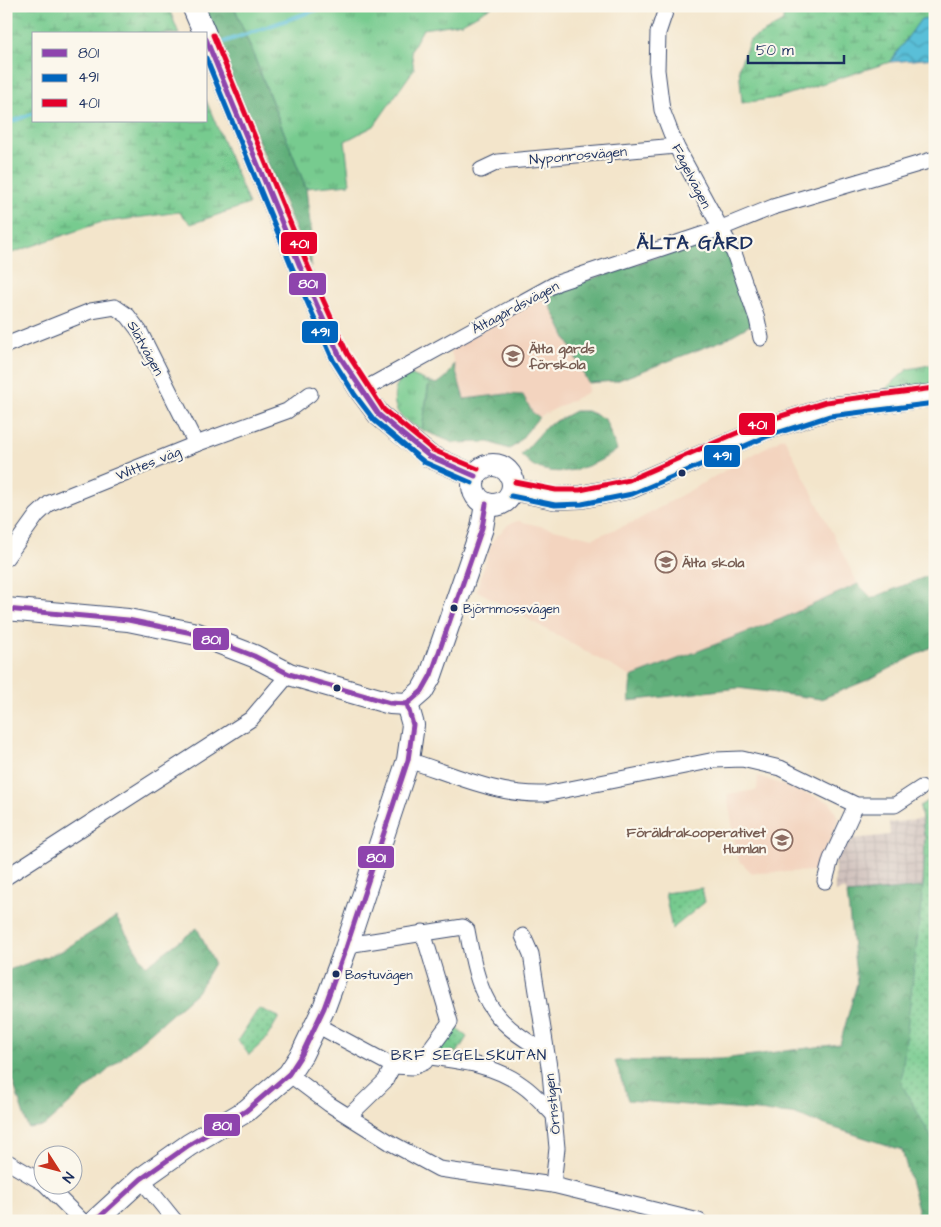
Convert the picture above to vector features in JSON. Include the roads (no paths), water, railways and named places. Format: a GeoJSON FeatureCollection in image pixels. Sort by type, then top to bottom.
{"type":"FeatureCollection","features":[{"type":"Feature","properties":{"kind":"street"},"geometry":{"type":"LineString","coordinates":[[193,6],[204,32]]}},
{"type":"Feature","properties":{"kind":"street","name":"Fågelvägen"},"geometry":{"type":"LineString","coordinates":[[666,6],[658,33],[657,70],[662,110],[676,146],[719,229],[734,253],[757,318],[761,338]]}},
{"type":"Feature","properties":{"kind":"street"},"geometry":{"type":"LineString","coordinates":[[208,43],[301,269],[340,357],[361,391],[379,415],[429,456],[475,476]]}},
{"type":"Feature","properties":{"kind":"street","name":"Nyponrosvägen"},"geometry":{"type":"LineString","coordinates":[[481,170],[498,162],[676,146]]}},
{"type":"Feature","properties":{"kind":"street","name":"Ältagårdsvägen"},"geometry":{"type":"LineString","coordinates":[[361,391],[557,283],[719,229],[773,208],[935,159]]}},
{"type":"Feature","properties":{"kind":"street","name":"Slätvägen"},"geometry":{"type":"LineString","coordinates":[[6,345],[92,311],[115,307],[128,316],[140,332],[196,444]]}},
{"type":"Feature","properties":{"kind":"street","name":"Wittes väg"},"geometry":{"type":"LineString","coordinates":[[6,558],[37,515],[50,503],[196,444],[288,411],[310,394]]}},
{"type":"Feature","properties":{"kind":"street"},"geometry":{"type":"LineString","coordinates":[[513,489],[555,498],[581,497],[631,487],[758,432],[828,409],[935,395]]}},
{"type":"Feature","properties":{"kind":"street"},"geometry":{"type":"LineString","coordinates":[[490,464],[501,466],[510,473],[513,489],[509,498],[500,504],[486,504],[474,492],[475,476],[483,467],[490,464]]}},
{"type":"Feature","properties":{"kind":"street"},"geometry":{"type":"LineString","coordinates":[[6,609],[128,620],[198,634],[254,656],[289,674],[390,703],[407,704],[422,691],[431,675],[482,528],[486,504]]}},
{"type":"Feature","properties":{"kind":"street"},"geometry":{"type":"LineString","coordinates":[[6,877],[251,719],[289,674]]}},
{"type":"Feature","properties":{"kind":"street"},"geometry":{"type":"LineString","coordinates":[[95,1221],[141,1179],[189,1145],[246,1111],[289,1074],[302,1054],[324,1008],[408,760],[413,725],[407,704]]}},
{"type":"Feature","properties":{"kind":"street"},"geometry":{"type":"LineString","coordinates":[[408,760],[467,780],[526,794],[545,794],[715,760],[742,760],[780,768],[856,805],[895,805],[921,788]]}},
{"type":"Feature","properties":{"kind":"street"},"geometry":{"type":"LineString","coordinates":[[825,881],[831,859],[856,805]]}},
{"type":"Feature","properties":{"kind":"street"},"geometry":{"type":"LineString","coordinates":[[347,944],[464,927],[467,930],[483,996],[508,1028],[546,1052]]}},
{"type":"Feature","properties":{"kind":"street"},"geometry":{"type":"LineString","coordinates":[[326,1030],[393,1066],[418,1066],[429,1057],[434,1045],[450,1022],[423,932]]}},
{"type":"Feature","properties":{"kind":"street","name":"Örnstigen"},"geometry":{"type":"LineString","coordinates":[[523,936],[532,954],[554,1115],[557,1148],[553,1185]]}},
{"type":"Feature","properties":{"kind":"street"},"geometry":{"type":"LineString","coordinates":[[429,1057],[470,1062],[514,1080],[524,1085],[554,1115]]}},
{"type":"Feature","properties":{"kind":"street"},"geometry":{"type":"LineString","coordinates":[[349,1116],[385,1080],[393,1066]]}},
{"type":"Feature","properties":{"kind":"street"},"geometry":{"type":"LineString","coordinates":[[289,1074],[329,1104],[391,1143],[439,1169],[553,1185],[699,1221]]}},
{"type":"Feature","properties":{"kind":"street"},"geometry":{"type":"LineString","coordinates":[[6,1161],[32,1176]]}},
{"type":"Feature","properties":{"kind":"street"},"geometry":{"type":"LineString","coordinates":[[141,1179],[175,1221]]}},
{"type":"Feature","properties":{"kind":"street"},"geometry":{"type":"LineString","coordinates":[[55,1194],[82,1221]]}},
{"type":"Feature","properties":{"kind":"water"},"geometry":{"type":"Polygon","coordinates":[[[935,18],[935,58],[890,62],[921,19],[935,18]]]}},
{"type":"Feature","properties":{"kind":"waterway"},"geometry":{"type":"LineString","coordinates":[[218,44],[327,6]]}},
{"type":"Feature","properties":{"kind":"waterway"},"geometry":{"type":"LineString","coordinates":[[6,124],[32,114]]}},
{"type":"Feature","properties":{"kind":"place","name":"Älta gårds förskola"},"geometry":{"type":"Point","coordinates":[513,356]}},
{"type":"Feature","properties":{"kind":"place","name":"Älta skola"},"geometry":{"type":"Point","coordinates":[666,562]}},
{"type":"Feature","properties":{"kind":"place","name":"Björnmossvägen"},"geometry":{"type":"Point","coordinates":[454,608]}},
{"type":"Feature","properties":{"kind":"place","name":"Föräldrakooperativet Humlan"},"geometry":{"type":"Point","coordinates":[782,840]}},
{"type":"Feature","properties":{"kind":"place","name":"Bastuvägen"},"geometry":{"type":"Point","coordinates":[336,974]}},
{"type":"Feature","properties":{"kind":"district","name":"ÄLTA GÅRD"},"geometry":{"type":"Point","coordinates":[695,242]}},
{"type":"Feature","properties":{"kind":"district","name":"BRF SEGELSKUTAN"},"geometry":{"type":"Point","coordinates":[469,1055]}}]}
